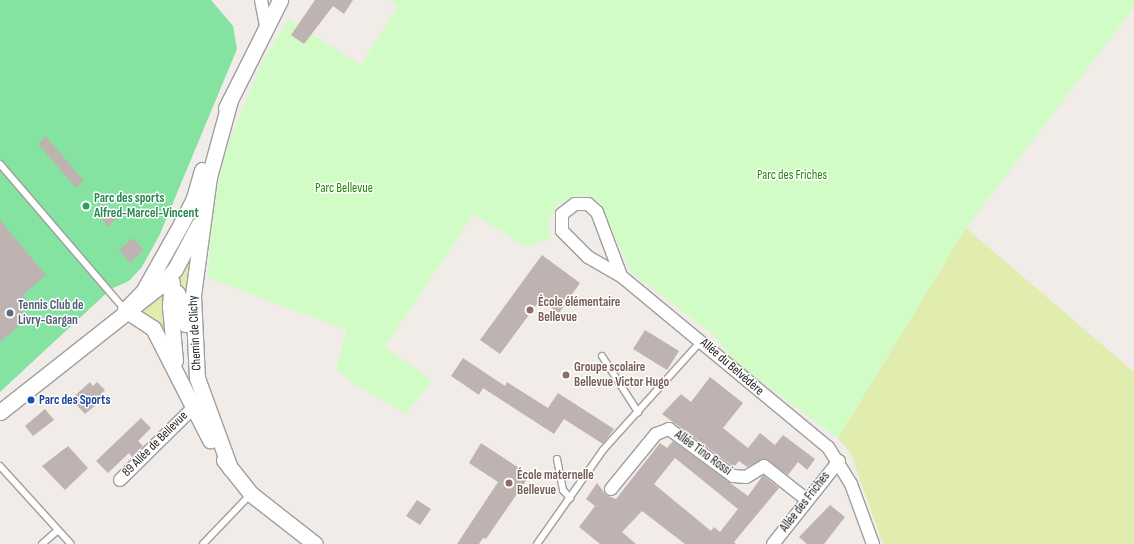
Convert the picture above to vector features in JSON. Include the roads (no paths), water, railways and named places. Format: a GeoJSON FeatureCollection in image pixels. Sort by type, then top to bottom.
{"type":"FeatureCollection","features":[{"type":"Feature","properties":{"kind":"street"},"geometry":{"type":"LineString","coordinates":[[261,0],[266,25]]}},
{"type":"Feature","properties":{"kind":"street"},"geometry":{"type":"LineString","coordinates":[[181,253],[194,198],[230,100],[266,25],[280,0]]}},
{"type":"Feature","properties":{"kind":"street","name":"Chemin de Clichy"},"geometry":{"type":"LineString","coordinates":[[230,100],[203,218],[195,265],[193,330],[199,409],[230,468],[251,494],[315,544]]}},
{"type":"Feature","properties":{"kind":"street"},"geometry":{"type":"LineString","coordinates":[[0,412],[125,310],[144,290],[194,198]]}},
{"type":"Feature","properties":{"kind":"street","name":"Allée du Belvédère"},"geometry":{"type":"LineString","coordinates":[[621,276],[593,207],[580,202],[565,209],[561,226],[566,238],[603,268],[621,276],[702,340],[734,371],[828,447],[839,461],[851,484],[873,544]]}},
{"type":"Feature","properties":{"kind":"street"},"geometry":{"type":"LineString","coordinates":[[181,253],[203,218]]}},
{"type":"Feature","properties":{"kind":"street","name":"Chemin de Clichy"},"geometry":{"type":"LineString","coordinates":[[178,378],[172,351],[166,286],[181,253]]}},
{"type":"Feature","properties":{"kind":"street"},"geometry":{"type":"LineString","coordinates":[[144,290],[166,286]]}},
{"type":"Feature","properties":{"kind":"street"},"geometry":{"type":"LineString","coordinates":[[125,310],[166,286]]}},
{"type":"Feature","properties":{"kind":"street"},"geometry":{"type":"LineString","coordinates":[[166,286],[184,312],[186,354],[199,409]]}},
{"type":"Feature","properties":{"kind":"street"},"geometry":{"type":"LineString","coordinates":[[125,310],[153,328],[178,378],[199,409]]}},
{"type":"Feature","properties":{"kind":"street","name":"89 Allée de Bellevue"},"geometry":{"type":"LineString","coordinates":[[120,480],[199,409]]}},
{"type":"Feature","properties":{"kind":"street","name":"Allée Tino Rossi"},"geometry":{"type":"LineString","coordinates":[[611,489],[656,434],[669,429],[733,476],[752,474],[764,466],[807,500]]}},
{"type":"Feature","properties":{"kind":"street","name":"Allée des Friches"},"geometry":{"type":"LineString","coordinates":[[773,544],[839,461]]}},
{"type":"Feature","properties":{"kind":"lane"},"geometry":{"type":"LineString","coordinates":[[0,164],[125,310]]}},
{"type":"Feature","properties":{"kind":"lane"},"geometry":{"type":"LineString","coordinates":[[537,544],[603,450],[702,340]]}},
{"type":"Feature","properties":{"kind":"lane"},"geometry":{"type":"LineString","coordinates":[[602,356],[638,412]]}},
{"type":"Feature","properties":{"kind":"lane"},"geometry":{"type":"LineString","coordinates":[[557,459],[563,490],[570,498]]}},
{"type":"Feature","properties":{"kind":"lane"},"geometry":{"type":"LineString","coordinates":[[0,466],[40,506],[57,531],[71,544]]}},
{"type":"Feature","properties":{"kind":"lane"},"geometry":{"type":"LineString","coordinates":[[203,544],[251,494]]}},
{"type":"Feature","properties":{"kind":"lane"},"geometry":{"type":"LineString","coordinates":[[42,544],[57,531]]}},
{"type":"Feature","properties":{"kind":"place","name":"Parc des sports Alfred-Marcel-Vincent"},"geometry":{"type":"Point","coordinates":[86,206]}},
{"type":"Feature","properties":{"kind":"place","name":"École élémentaire Bellevue"},"geometry":{"type":"Point","coordinates":[530,310]}},
{"type":"Feature","properties":{"kind":"place","name":"Tennis Club de Livry-Gargan"},"geometry":{"type":"Point","coordinates":[10,313]}},
{"type":"Feature","properties":{"kind":"place","name":"Groupe scolaire Bellevue Victor Hugo"},"geometry":{"type":"Point","coordinates":[566,375]}},
{"type":"Feature","properties":{"kind":"place","name":"Parc des Sports"},"geometry":{"type":"Point","coordinates":[31,400]}},
{"type":"Feature","properties":{"kind":"place","name":"École maternelle Bellevue"},"geometry":{"type":"Point","coordinates":[509,483]}},
{"type":"Feature","properties":{"kind":"park label","name":"Parc des Friches"},"geometry":{"type":"Point","coordinates":[792,175]}},
{"type":"Feature","properties":{"kind":"park label","name":"Parc Bellevue"},"geometry":{"type":"Point","coordinates":[344,188]}}]}
